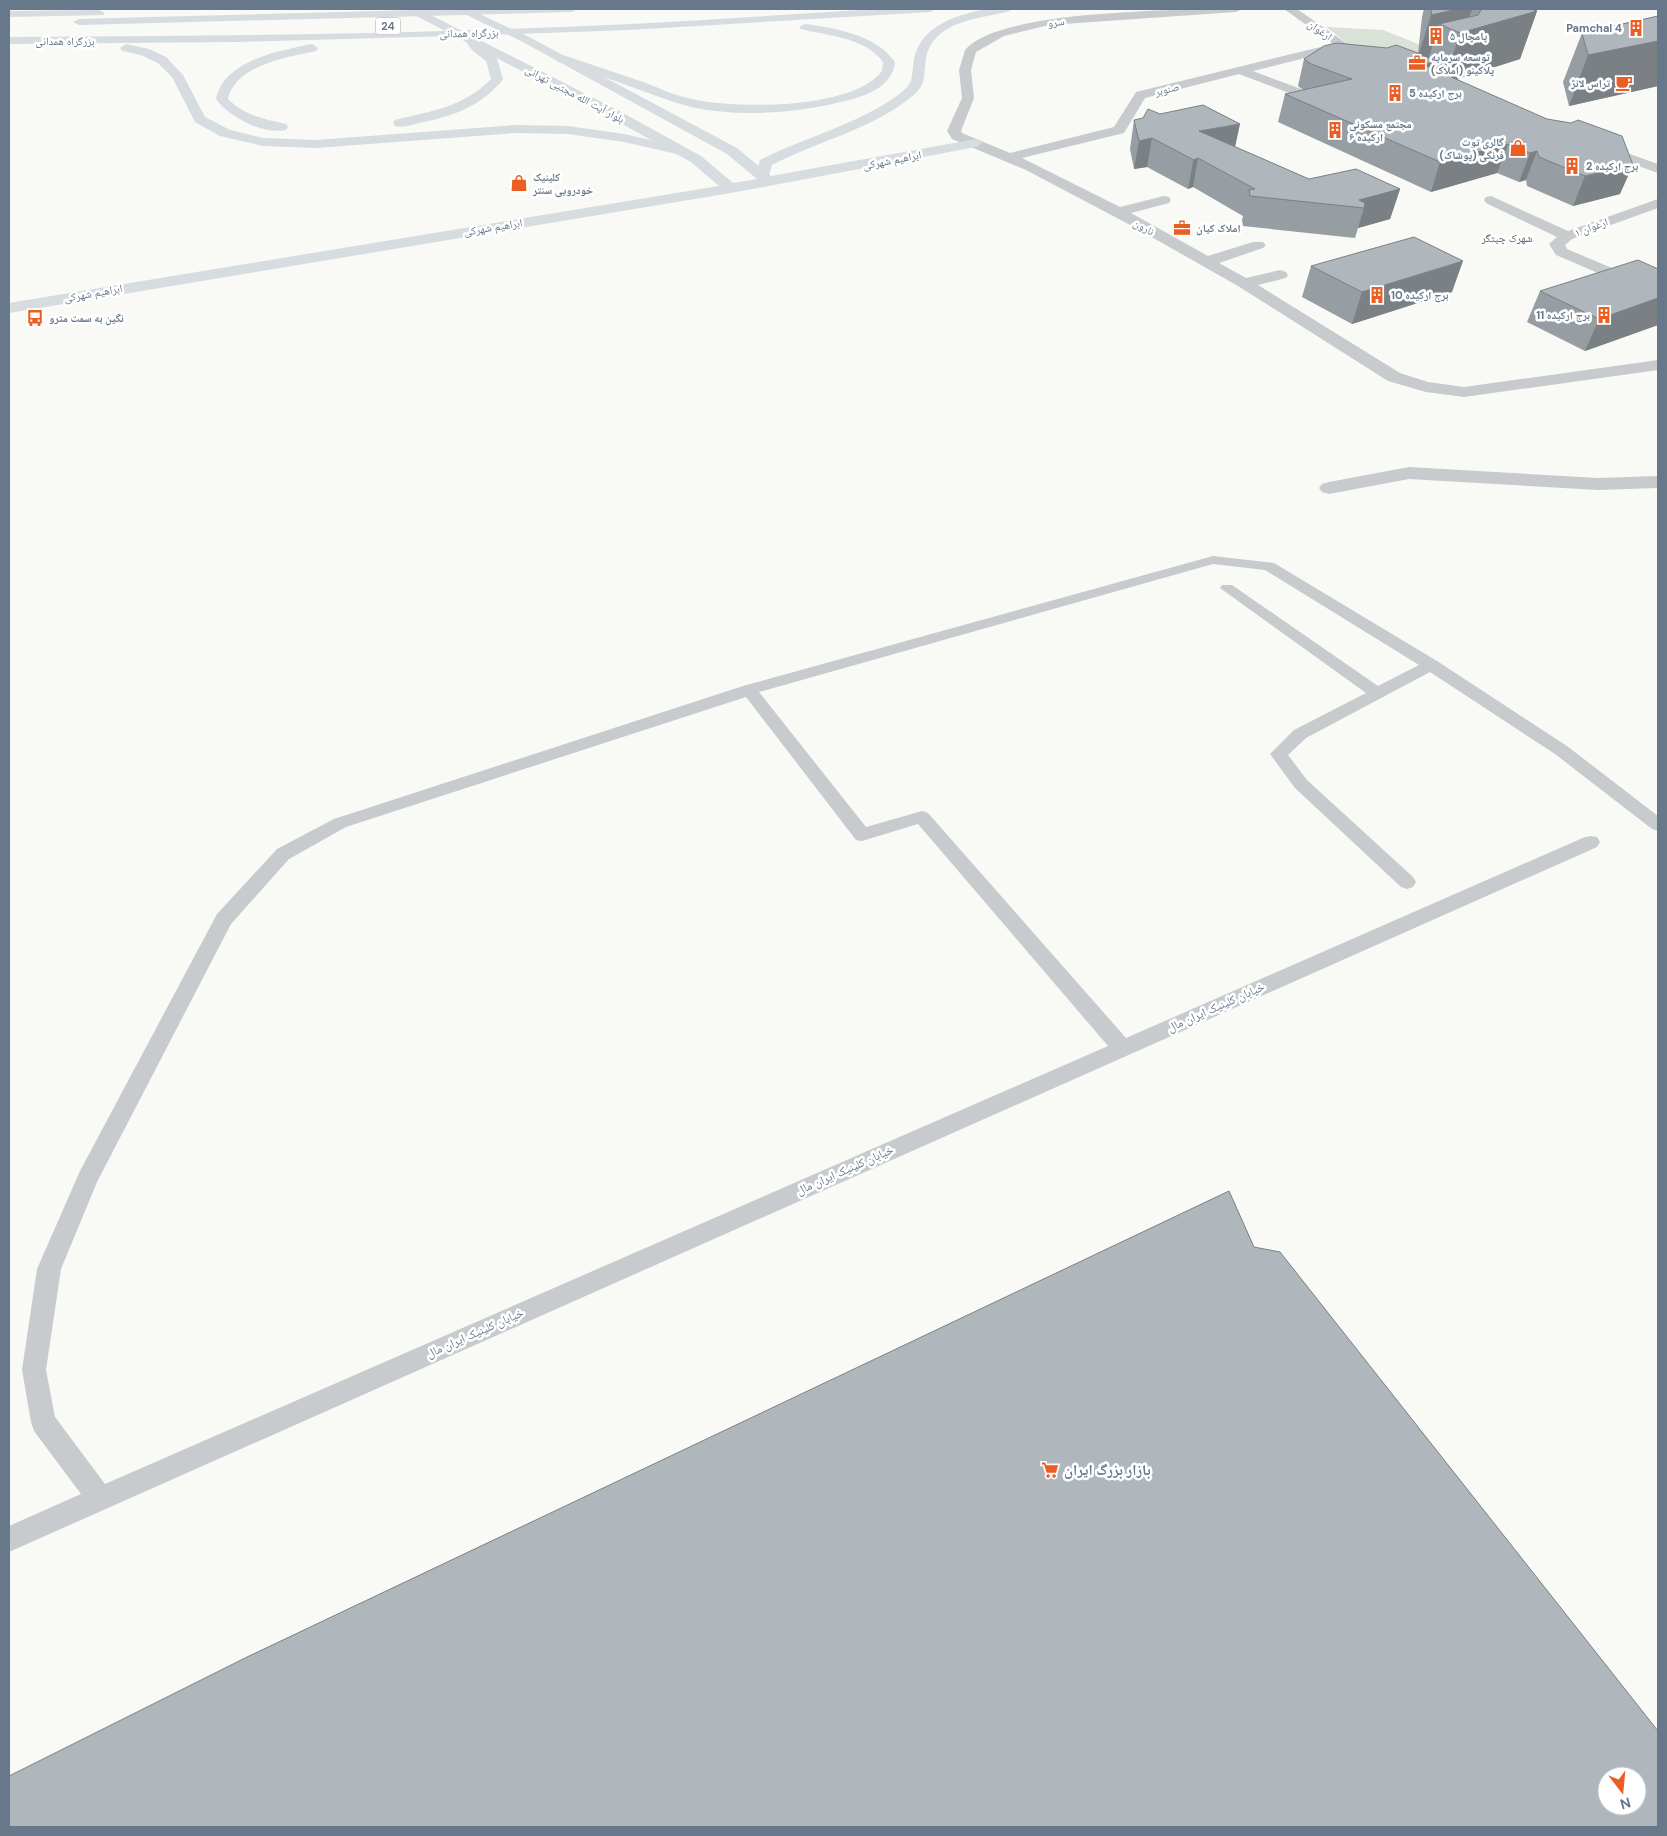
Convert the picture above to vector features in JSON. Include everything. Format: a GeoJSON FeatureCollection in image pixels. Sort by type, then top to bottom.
{"type":"FeatureCollection","features":[{"type":"Feature","properties":{"kind":"main road"},"geometry":{"type":"LineString","coordinates":[[128,9],[210,10]]}},
{"type":"Feature","properties":{"kind":"main road"},"geometry":{"type":"LineString","coordinates":[[9,14],[253,9]]}},
{"type":"Feature","properties":{"kind":"main road","name":"بلوار آیت الله مجتبی تهرانی"},"geometry":{"type":"LineString","coordinates":[[411,9],[681,151],[709,169],[728,186]]}},
{"type":"Feature","properties":{"kind":"main road","name":"بلوار آیت الله مجتبی تهرانی"},"geometry":{"type":"LineString","coordinates":[[460,9],[525,39],[732,151],[766,179]]}},
{"type":"Feature","properties":{"kind":"main road","name":"بزرگراه همدانی"},"geometry":{"type":"LineString","coordinates":[[9,23],[572,9]]}},
{"type":"Feature","properties":{"kind":"main road","name":"بزرگراه همدانی"},"geometry":{"type":"LineString","coordinates":[[9,32],[383,26],[767,9]]}},
{"type":"Feature","properties":{"kind":"main road","name":"بزرگراه همدانی"},"geometry":{"type":"LineString","coordinates":[[9,41],[225,39],[487,32],[628,27],[930,9]]}},
{"type":"Feature","properties":{"kind":"main road"},"geometry":{"type":"LineString","coordinates":[[766,179],[764,162],[848,127],[902,98],[916,86],[919,80],[922,50],[927,42],[950,22],[1006,9]]}},
{"type":"Feature","properties":{"kind":"main road"},"geometry":{"type":"LineString","coordinates":[[562,59],[675,98],[713,106],[753,108],[818,103],[854,94],[877,83],[890,66],[883,54],[862,42],[846,35],[810,28],[734,24],[628,27]]}},
{"type":"Feature","properties":{"kind":"main road"},"geometry":{"type":"LineString","coordinates":[[298,129],[268,125],[247,119],[231,110],[222,99],[225,87],[233,78],[258,63],[291,52],[351,42],[487,32]]}},
{"type":"Feature","properties":{"kind":"main road"},"geometry":{"type":"LineString","coordinates":[[349,129],[418,120],[458,109],[483,95],[497,78],[490,58],[475,48],[471,40]]}},
{"type":"Feature","properties":{"kind":"main road"},"geometry":{"type":"LineString","coordinates":[[38,41],[115,46],[145,52],[162,60],[177,75],[200,119],[225,133],[262,142],[316,144],[516,129],[568,130],[624,138],[681,151]]}},
{"type":"Feature","properties":{"kind":"main road","name":"ابراهیم شهرکی"},"geometry":{"type":"LineString","coordinates":[[766,179],[892,153],[957,136]]}},
{"type":"Feature","properties":{"kind":"main road","name":"ابراهیم شهرکی"},"geometry":{"type":"LineString","coordinates":[[9,308],[976,143]]}},
{"type":"Feature","properties":{"kind":"main road"},"geometry":{"type":"LineString","coordinates":[[709,169],[733,169],[747,163]]}},
{"type":"Feature","properties":{"kind":"main road","name":"ابراهیم شهرکی"},"geometry":{"type":"LineString","coordinates":[[9,299],[728,186]]}},
{"type":"Feature","properties":{"kind":"street","name":"سرو"},"geometry":{"type":"LineString","coordinates":[[957,136],[954,130],[968,98],[965,70],[971,50],[1000,32],[1049,22],[1236,9]]}},
{"type":"Feature","properties":{"kind":"street","name":"ارغوان"},"geometry":{"type":"LineString","coordinates":[[1290,9],[1342,45],[1382,61]]}},
{"type":"Feature","properties":{"kind":"street","name":"صنوبر"},"geometry":{"type":"LineString","coordinates":[[1010,157],[1119,130],[1140,95],[1342,45]]}},
{"type":"Feature","properties":{"kind":"street"},"geometry":{"type":"LineString","coordinates":[[1242,71],[1297,92]]}},
{"type":"Feature","properties":{"kind":"street","name":"نارون"},"geometry":{"type":"LineString","coordinates":[[957,136],[1010,157],[1118,212],[1244,283],[1394,377],[1426,387],[1464,392],[1658,365]]}},
{"type":"Feature","properties":{"kind":"street"},"geometry":{"type":"LineString","coordinates":[[1583,142],[1658,169]]}},
{"type":"Feature","properties":{"kind":"street"},"geometry":{"type":"LineString","coordinates":[[1118,212],[1164,200]]}},
{"type":"Feature","properties":{"kind":"street"},"geometry":{"type":"LineString","coordinates":[[1491,200],[1567,236]]}},
{"type":"Feature","properties":{"kind":"street","name":"ارغوان ۱"},"geometry":{"type":"LineString","coordinates":[[1638,285],[1562,252],[1557,244],[1567,236],[1658,203]]}},
{"type":"Feature","properties":{"kind":"street"},"geometry":{"type":"LineString","coordinates":[[1205,262],[1258,245]]}},
{"type":"Feature","properties":{"kind":"street"},"geometry":{"type":"LineString","coordinates":[[1244,283],[1280,275]]}},
{"type":"Feature","properties":{"kind":"street"},"geometry":{"type":"LineString","coordinates":[[1329,488],[1409,473],[1598,484],[1658,482]]}},
{"type":"Feature","properties":{"kind":"lane"},"geometry":{"type":"LineString","coordinates":[[100,1498],[42,1422],[34,1370],[49,1269],[88,1178],[224,919],[282,854],[340,823],[749,690],[1213,560],[1269,566],[1431,665],[1561,750],[1658,825]]}},
{"type":"Feature","properties":{"kind":"lane"},"geometry":{"type":"LineString","coordinates":[[1227,588],[1379,694]]}},
{"type":"Feature","properties":{"kind":"lane"},"geometry":{"type":"LineString","coordinates":[[1407,882],[1302,784],[1278,754],[1300,734],[1431,665]]}},
{"type":"Feature","properties":{"kind":"lane"},"geometry":{"type":"LineString","coordinates":[[749,690],[862,835],[922,817],[1122,1048]]}},
{"type":"Feature","properties":{"kind":"lane","name":"خیابان کلینیک ایران مال"},"geometry":{"type":"LineString","coordinates":[[9,1539],[1591,842]]}},
{"type":"Feature","properties":{"kind":"shaded area"},"geometry":{"type":"Polygon","coordinates":[[[1326,27],[1383,30],[1451,57],[1406,68],[1348,44],[1326,27]]]}},
{"type":"Feature","properties":{"kind":"building"},"geometry":{"type":"Polygon","coordinates":[[[1432,9],[1458,9],[1431,15],[1432,9]]]}},
{"type":"Feature","properties":{"kind":"building"},"geometry":{"type":"Polygon","coordinates":[[[1480,9],[1531,9],[1537,11],[1460,33],[1439,24],[1478,15],[1480,9]]]}},
{"type":"Feature","properties":{"kind":"building"},"geometry":{"type":"Polygon","coordinates":[[[1658,16],[1658,41],[1588,55],[1582,33],[1658,16]]]}},
{"type":"Feature","properties":{"kind":"building"},"geometry":{"type":"Polygon","coordinates":[[[1336,43],[1387,48],[1396,45],[1435,61],[1424,65],[1547,119],[1571,123],[1578,120],[1622,136],[1633,165],[1585,176],[1539,157],[1537,151],[1530,153],[1508,144],[1440,162],[1285,94],[1352,79],[1311,64],[1304,59],[1324,46],[1336,43]]]}},
{"type":"Feature","properties":{"kind":"building"},"geometry":{"type":"Polygon","coordinates":[[[1203,105],[1240,124],[1199,131],[1309,179],[1356,169],[1400,189],[1359,200],[1365,203],[1364,208],[1250,196],[1249,190],[1255,189],[1198,158],[1194,160],[1152,138],[1139,141],[1134,120],[1143,118],[1148,109],[1160,114],[1203,105]]]}},
{"type":"Feature","properties":{"kind":"building"},"geometry":{"type":"Polygon","coordinates":[[[1414,237],[1463,261],[1362,292],[1311,266],[1414,237]]]}},
{"type":"Feature","properties":{"kind":"building"},"geometry":{"type":"Polygon","coordinates":[[[1638,260],[1658,269],[1658,298],[1599,319],[1540,291],[1638,260]]]}},
{"type":"Feature","properties":{"kind":"building","name":"بازار بزرگ ایران"},"geometry":{"type":"Polygon","coordinates":[[[1229,1191],[1254,1247],[1280,1252],[1658,1731],[1658,1827],[9,1827],[9,1776],[245,1658],[1229,1191]]]}},
{"type":"Feature","properties":{"kind":"place","name":"Pamchal 4"},"geometry":{"type":"Point","coordinates":[1636,28]}},
{"type":"Feature","properties":{"kind":"place","name":"پامچال ۵"},"geometry":{"type":"Point","coordinates":[1436,36]}},
{"type":"Feature","properties":{"kind":"place","name":"توسعه سرمایه پلاکینو (املاک)"},"geometry":{"type":"Point","coordinates":[1417,63]}},
{"type":"Feature","properties":{"kind":"place","name":"تراس لانژ"},"geometry":{"type":"Point","coordinates":[1624,83]}},
{"type":"Feature","properties":{"kind":"place","name":"برج ارکیده 5"},"geometry":{"type":"Point","coordinates":[1395,93]}},
{"type":"Feature","properties":{"kind":"place","name":"مجتمع مسکونی ارکیده ۶"},"geometry":{"type":"Point","coordinates":[1335,130]}},
{"type":"Feature","properties":{"kind":"place","name":"گالری توت فرنگی (پوشاک)"},"geometry":{"type":"Point","coordinates":[1518,148]}},
{"type":"Feature","properties":{"kind":"place","name":"برج ارکیده 2"},"geometry":{"type":"Point","coordinates":[1572,166]}},
{"type":"Feature","properties":{"kind":"place","name":"کلینیک خودرویی سنتر"},"geometry":{"type":"Point","coordinates":[519,183]}},
{"type":"Feature","properties":{"kind":"place","name":"املاک کیان"},"geometry":{"type":"Point","coordinates":[1182,228]}},
{"type":"Feature","properties":{"kind":"place","name":"برج ارکیده 10"},"geometry":{"type":"Point","coordinates":[1377,295]}},
{"type":"Feature","properties":{"kind":"place","name":"برج ارکیده 11"},"geometry":{"type":"Point","coordinates":[1604,315]}},
{"type":"Feature","properties":{"kind":"place","name":"نگین به سمت مترو"},"geometry":{"type":"Point","coordinates":[35,318]}},
{"type":"Feature","properties":{"kind":"place","name":"بازار بزرگ ایران"},"geometry":{"type":"Point","coordinates":[1050,1470]}},
{"type":"Feature","properties":{"kind":"district","name":"شهرک چیتگر"},"geometry":{"type":"Point","coordinates":[1507,238]}}]}
